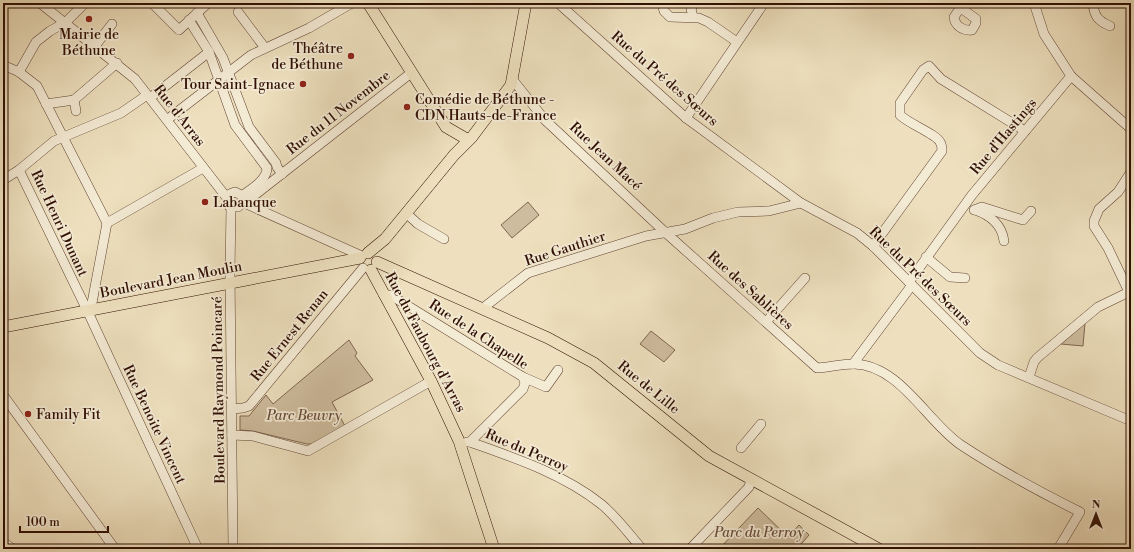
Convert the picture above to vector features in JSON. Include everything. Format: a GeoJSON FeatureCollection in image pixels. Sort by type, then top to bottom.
{"type":"FeatureCollection","features":[{"type":"Feature","properties":{"kind":"main road"},"geometry":{"type":"LineString","coordinates":[[368,3],[413,76],[421,84],[446,127],[460,142]]}},
{"type":"Feature","properties":{"kind":"main road"},"geometry":{"type":"LineString","coordinates":[[369,264],[379,245],[406,213],[460,142],[479,123],[513,80],[526,3]]}},
{"type":"Feature","properties":{"kind":"main road","name":"Boulevard Jean Moulin"},"geometry":{"type":"LineString","coordinates":[[3,327],[345,261],[369,264]]}},
{"type":"Feature","properties":{"kind":"main road","name":"Rue de Lille"},"geometry":{"type":"LineString","coordinates":[[369,264],[389,267],[483,308],[548,338],[594,363],[709,456],[880,549]]}},
{"type":"Feature","properties":{"kind":"main road","name":"Rue du Faubourg d'Arras"},"geometry":{"type":"LineString","coordinates":[[369,264],[383,294],[431,381],[454,428],[464,441],[494,549]]}},
{"type":"Feature","properties":{"kind":"street","name":"Rue d'Arras"},"geometry":{"type":"LineString","coordinates":[[40,3],[66,22],[135,79],[168,119],[203,168],[227,198]]}},
{"type":"Feature","properties":{"kind":"street"},"geometry":{"type":"LineString","coordinates":[[19,72],[36,42],[50,31],[66,22],[85,3]]}},
{"type":"Feature","properties":{"kind":"street"},"geometry":{"type":"LineString","coordinates":[[152,3],[179,30],[208,3]]}},
{"type":"Feature","properties":{"kind":"street"},"geometry":{"type":"LineString","coordinates":[[168,119],[251,55],[309,28],[352,3]]}},
{"type":"Feature","properties":{"kind":"street","name":"Rue du Pré des Sœurs"},"geometry":{"type":"LineString","coordinates":[[558,3],[686,118],[801,203],[857,233],[874,246],[980,353],[998,365],[1131,421]]}},
{"type":"Feature","properties":{"kind":"street"},"geometry":{"type":"LineString","coordinates":[[662,3],[664,11],[670,17],[680,19],[693,17],[708,22],[737,42]]}},
{"type":"Feature","properties":{"kind":"street"},"geometry":{"type":"LineString","coordinates":[[693,17],[691,10],[694,3]]}},
{"type":"Feature","properties":{"kind":"street"},"geometry":{"type":"LineString","coordinates":[[686,118],[764,3]]}},
{"type":"Feature","properties":{"kind":"street"},"geometry":{"type":"LineString","coordinates":[[1034,3],[1044,34],[1071,76],[1131,129]]}},
{"type":"Feature","properties":{"kind":"street"},"geometry":{"type":"LineString","coordinates":[[1093,3],[1098,21],[1110,26]]}},
{"type":"Feature","properties":{"kind":"street"},"geometry":{"type":"LineString","coordinates":[[238,12],[265,48]]}},
{"type":"Feature","properties":{"kind":"street"},"geometry":{"type":"LineString","coordinates":[[197,13],[217,45],[243,114],[252,132],[276,163],[279,170]]}},
{"type":"Feature","properties":{"kind":"street"},"geometry":{"type":"LineString","coordinates":[[189,20],[209,52],[238,131],[265,164],[267,170],[241,198],[238,207],[231,207],[228,204],[227,198],[232,192],[241,198],[369,264]]}},
{"type":"Feature","properties":{"kind":"street"},"geometry":{"type":"LineString","coordinates":[[95,46],[112,24]]}},
{"type":"Feature","properties":{"kind":"street"},"geometry":{"type":"LineString","coordinates":[[3,180],[19,170],[43,148],[63,137],[121,113],[148,96],[209,52]]}},
{"type":"Feature","properties":{"kind":"street"},"geometry":{"type":"LineString","coordinates":[[46,104],[74,100],[117,63]]}},
{"type":"Feature","properties":{"kind":"street"},"geometry":{"type":"LineString","coordinates":[[3,65],[19,72],[38,86],[107,222],[92,303],[87,310]]}},
{"type":"Feature","properties":{"kind":"street"},"geometry":{"type":"LineString","coordinates":[[874,246],[942,151],[940,140],[907,122],[900,115],[900,103],[923,70],[929,66],[941,78],[1025,131]]}},
{"type":"Feature","properties":{"kind":"street","name":"Rue du 11 Novembre"},"geometry":{"type":"LineString","coordinates":[[241,198],[251,198],[279,170],[413,76]]}},
{"type":"Feature","properties":{"kind":"street","name":"Rue d'Hastings"},"geometry":{"type":"LineString","coordinates":[[854,364],[961,209],[1071,76]]}},
{"type":"Feature","properties":{"kind":"street","name":"Rue Jean Macé"},"geometry":{"type":"LineString","coordinates":[[513,80],[545,120],[666,232]]}},
{"type":"Feature","properties":{"kind":"street"},"geometry":{"type":"LineString","coordinates":[[74,100],[76,111]]}},
{"type":"Feature","properties":{"kind":"street"},"geometry":{"type":"LineString","coordinates":[[232,118],[238,119],[243,114]]}},
{"type":"Feature","properties":{"kind":"street"},"geometry":{"type":"LineString","coordinates":[[107,222],[203,168]]}},
{"type":"Feature","properties":{"kind":"street","name":"Rue Henri Dunant"},"geometry":{"type":"LineString","coordinates":[[19,170],[87,310]]}},
{"type":"Feature","properties":{"kind":"street"},"geometry":{"type":"LineString","coordinates":[[1029,377],[1034,362],[1038,358],[1098,307],[1130,291],[1108,248],[1094,226],[1095,215],[1099,209],[1118,192],[1131,172]]}},
{"type":"Feature","properties":{"kind":"street","name":"Rue Gauthier"},"geometry":{"type":"LineString","coordinates":[[483,308],[528,273],[646,236],[686,229],[713,218],[738,212],[770,211],[801,203]]}},
{"type":"Feature","properties":{"kind":"street","name":"Boulevard Raymond Poincaré"},"geometry":{"type":"LineString","coordinates":[[231,207],[234,549]]}},
{"type":"Feature","properties":{"kind":"street"},"geometry":{"type":"LineString","coordinates":[[974,210],[982,207],[1023,220],[1031,211]]}},
{"type":"Feature","properties":{"kind":"street"},"geometry":{"type":"LineString","coordinates":[[961,209],[985,213],[1003,231],[1004,241]]}},
{"type":"Feature","properties":{"kind":"street"},"geometry":{"type":"LineString","coordinates":[[406,213],[418,224],[444,239]]}},
{"type":"Feature","properties":{"kind":"street","name":"Rue des Sablières"},"geometry":{"type":"LineString","coordinates":[[666,232],[817,368],[854,364]]}},
{"type":"Feature","properties":{"kind":"street"},"geometry":{"type":"LineString","coordinates":[[926,258],[950,277],[965,278]]}},
{"type":"Feature","properties":{"kind":"street","name":"Rue Ernest Renan"},"geometry":{"type":"LineString","coordinates":[[232,409],[250,406],[369,264]]}},
{"type":"Feature","properties":{"kind":"street"},"geometry":{"type":"LineString","coordinates":[[766,322],[805,278]]}},
{"type":"Feature","properties":{"kind":"street","name":"Rue de la Chapelle"},"geometry":{"type":"LineString","coordinates":[[383,294],[398,299],[523,377],[525,383],[523,389],[498,416],[464,441]]}},
{"type":"Feature","properties":{"kind":"street","name":"Rue Benoite Vincent"},"geometry":{"type":"LineString","coordinates":[[87,310],[198,549]]}},
{"type":"Feature","properties":{"kind":"street"},"geometry":{"type":"LineString","coordinates":[[854,364],[879,371],[899,384],[960,444],[1027,486],[1080,512],[1058,549]]}},
{"type":"Feature","properties":{"kind":"street"},"geometry":{"type":"LineString","coordinates":[[523,377],[546,386],[558,370]]}},
{"type":"Feature","properties":{"kind":"street"},"geometry":{"type":"LineString","coordinates":[[232,435],[253,436],[308,451],[431,381]]}},
{"type":"Feature","properties":{"kind":"street"},"geometry":{"type":"LineString","coordinates":[[3,395],[115,549]]}},
{"type":"Feature","properties":{"kind":"street"},"geometry":{"type":"LineString","coordinates":[[741,448],[761,424]]}},
{"type":"Feature","properties":{"kind":"street","name":"Rue du Perroy"},"geometry":{"type":"LineString","coordinates":[[464,441],[551,473],[580,490],[602,504],[642,549]]}},
{"type":"Feature","properties":{"kind":"street"},"geometry":{"type":"LineString","coordinates":[[690,549],[749,486],[751,479]]}},
{"type":"Feature","properties":{"kind":"street"},"geometry":{"type":"LineString","coordinates":[[3,542],[13,549]]}},
{"type":"Feature","properties":{"kind":"green space"},"geometry":{"type":"Polygon","coordinates":[[[528,202],[539,215],[512,238],[501,225],[528,202]]]}},
{"type":"Feature","properties":{"kind":"green space"},"geometry":{"type":"Polygon","coordinates":[[[1085,323],[1083,346],[1061,344],[1085,323]]]}},
{"type":"Feature","properties":{"kind":"green space"},"geometry":{"type":"Polygon","coordinates":[[[651,331],[675,350],[664,362],[640,344],[651,331]]]}},
{"type":"Feature","properties":{"kind":"green space","name":"Parc Beuvry"},"geometry":{"type":"Polygon","coordinates":[[[349,340],[357,353],[355,356],[373,380],[332,402],[345,426],[314,444],[307,444],[253,431],[240,430],[240,416],[249,416],[266,395],[273,404],[349,340]]]}},
{"type":"Feature","properties":{"kind":"green space","name":"Parc du Perroy"},"geometry":{"type":"Polygon","coordinates":[[[758,508],[788,537],[799,525],[809,535],[797,549],[719,549],[758,508]]]}},
{"type":"Feature","properties":{"kind":"place","name":"Mairie de Béthune"},"geometry":{"type":"Point","coordinates":[89,19]}},
{"type":"Feature","properties":{"kind":"place","name":"Théâtre de Béthune"},"geometry":{"type":"Point","coordinates":[351,56]}},
{"type":"Feature","properties":{"kind":"place","name":"Tour Saint-Ignace"},"geometry":{"type":"Point","coordinates":[303,84]}},
{"type":"Feature","properties":{"kind":"place","name":"Comédie de Béthune - CDN Hauts-de-France"},"geometry":{"type":"Point","coordinates":[407,107]}},
{"type":"Feature","properties":{"kind":"place","name":"Labanque"},"geometry":{"type":"Point","coordinates":[205,202]}},
{"type":"Feature","properties":{"kind":"place","name":"Family Fit"},"geometry":{"type":"Point","coordinates":[28,414]}}]}
